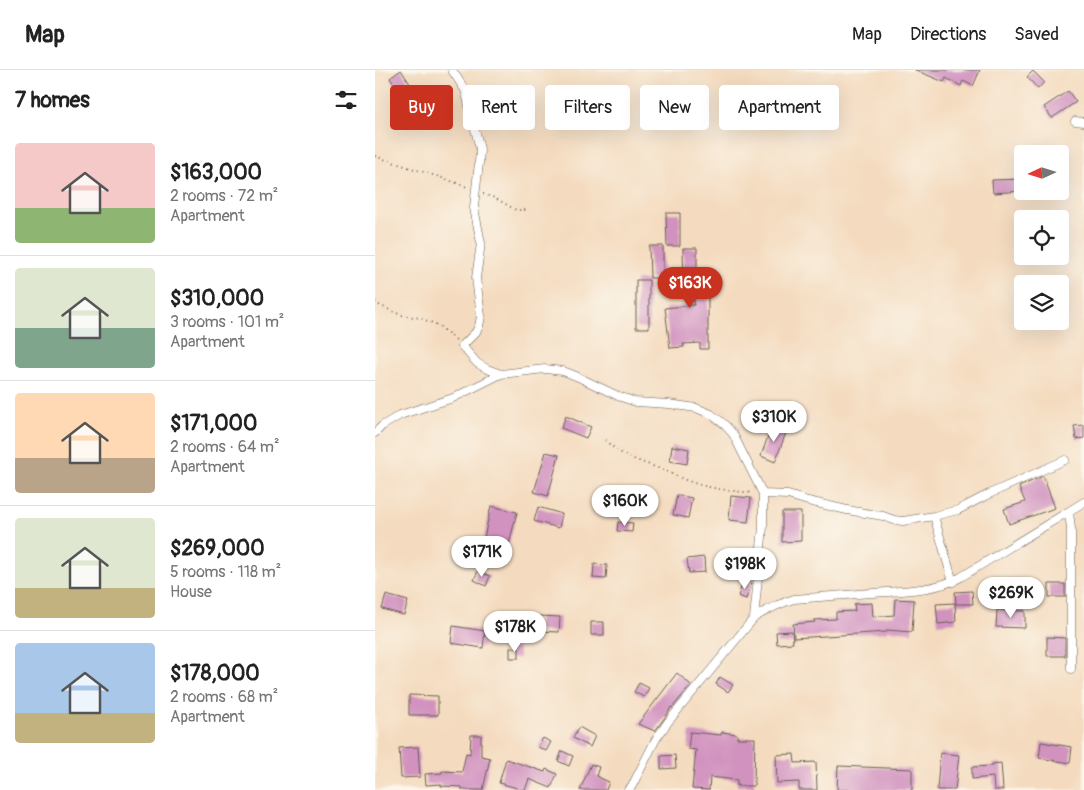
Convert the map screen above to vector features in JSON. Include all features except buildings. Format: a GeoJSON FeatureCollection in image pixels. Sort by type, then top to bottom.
{"type":"FeatureCollection","features":[{"type":"Feature","properties":{"kind":"street"},"geometry":{"type":"LineString","coordinates":[[452,70],[465,90],[480,149],[475,214],[481,243],[476,278],[481,316],[476,332],[462,346],[477,363],[501,374]]}},
{"type":"Feature","properties":{"kind":"street"},"geometry":{"type":"LineString","coordinates":[[1075,121],[1084,122]]}},
{"type":"Feature","properties":{"kind":"street"},"geometry":{"type":"LineString","coordinates":[[375,433],[400,415],[453,398],[501,374],[545,369],[563,371],[618,396],[636,402],[695,408],[711,414],[733,434],[763,494],[763,526],[754,618]]}},
{"type":"Feature","properties":{"kind":"street"},"geometry":{"type":"LineString","coordinates":[[763,494],[788,495],[903,522],[958,510],[1065,460]]}},
{"type":"Feature","properties":{"kind":"street"},"geometry":{"type":"LineString","coordinates":[[631,789],[656,739],[668,722],[754,618],[769,608],[794,599],[919,589],[953,582],[1084,502]]}},
{"type":"Feature","properties":{"kind":"street"},"geometry":{"type":"LineString","coordinates":[[1069,512],[1071,529],[1071,669]]}},
{"type":"Feature","properties":{"kind":"street"},"geometry":{"type":"LineString","coordinates":[[935,516],[953,582]]}},
{"type":"Feature","properties":{"kind":"path"},"geometry":{"type":"LineString","coordinates":[[375,156],[447,179],[495,198],[516,210],[528,210]]}},
{"type":"Feature","properties":{"kind":"path"},"geometry":{"type":"LineString","coordinates":[[375,302],[401,315],[420,318],[438,325],[462,346]]}},
{"type":"Feature","properties":{"kind":"path"},"geometry":{"type":"LineString","coordinates":[[605,440],[622,454],[690,482],[719,489],[763,494]]}}]}
